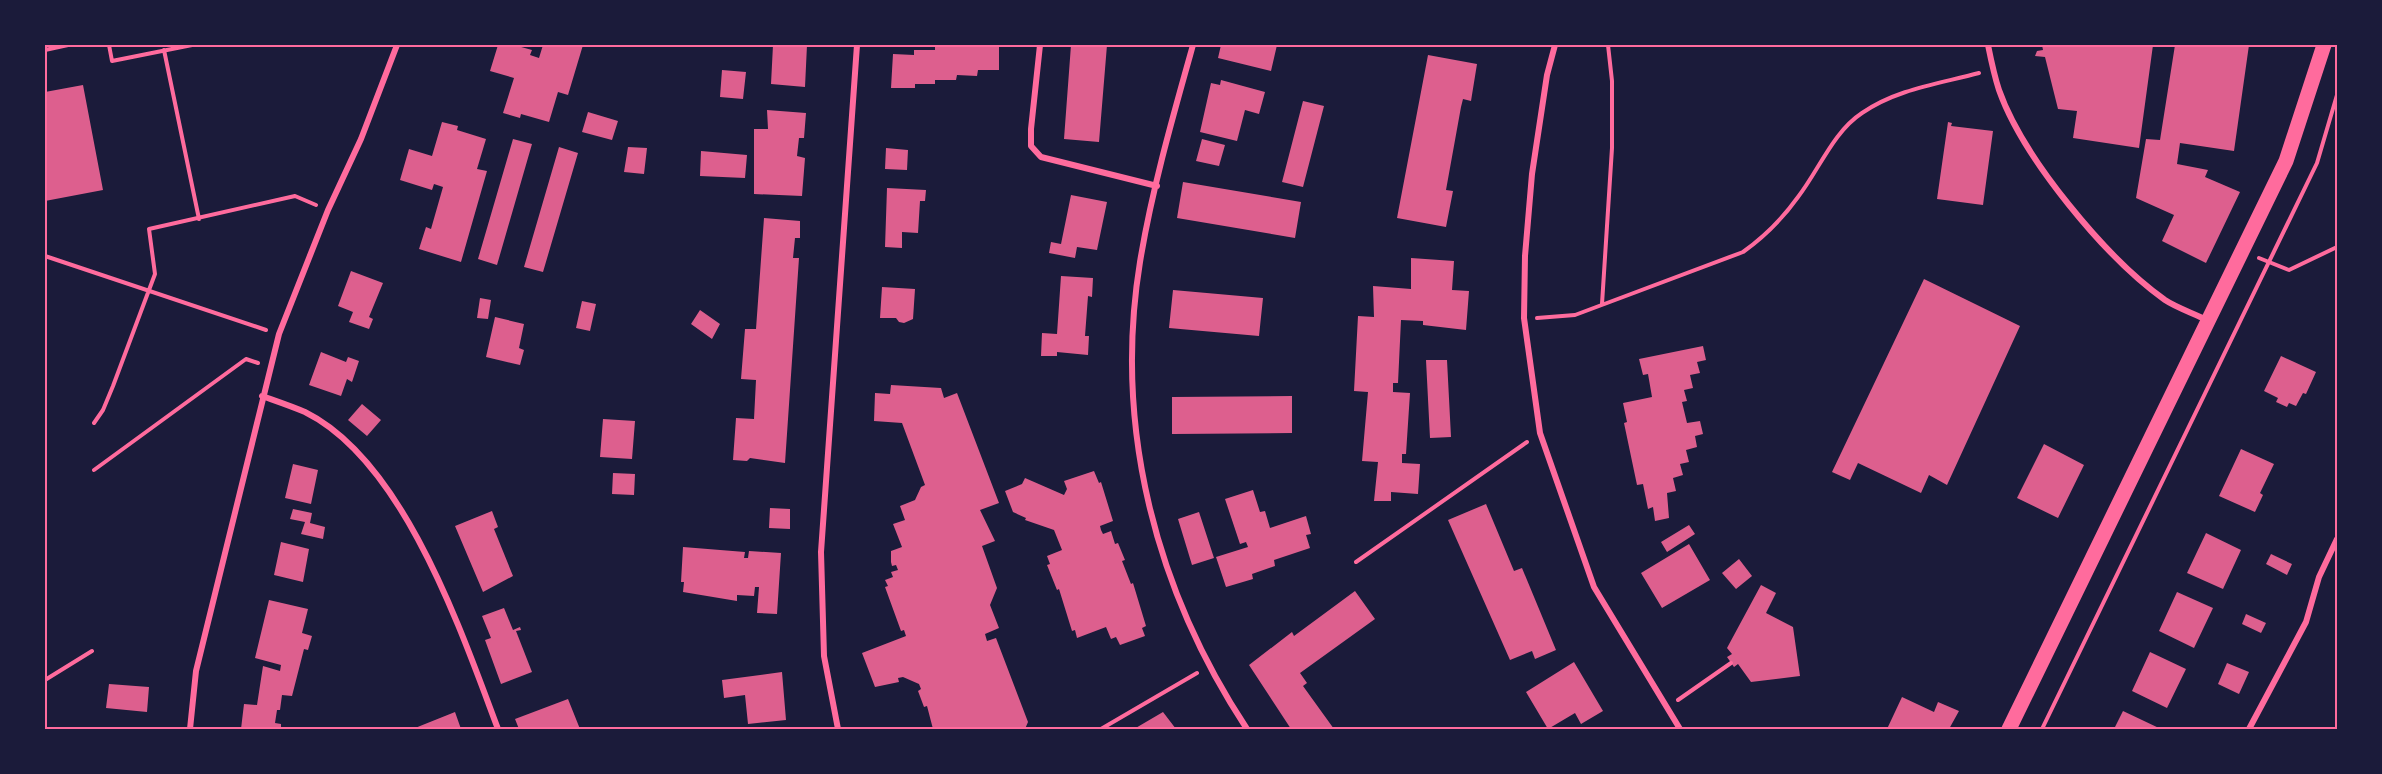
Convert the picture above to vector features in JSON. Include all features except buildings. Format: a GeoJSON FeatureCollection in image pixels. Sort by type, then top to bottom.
{"type":"FeatureCollection","features":[{"type":"Feature","properties":{"kind":"main road"},"geometry":{"type":"LineString","coordinates":[[2009,729],[2286,160],[2324,45]]}},
{"type":"Feature","properties":{"kind":"street"},"geometry":{"type":"LineString","coordinates":[[190,729],[196,671],[279,334],[328,210],[361,139],[397,45]]}},
{"type":"Feature","properties":{"kind":"street"},"geometry":{"type":"LineString","coordinates":[[838,729],[824,656],[821,552],[857,45]]}},
{"type":"Feature","properties":{"kind":"street"},"geometry":{"type":"LineString","coordinates":[[1040,45],[1030,129],[1031,146],[1041,157],[1156,186]]}},
{"type":"Feature","properties":{"kind":"street"},"geometry":{"type":"LineString","coordinates":[[1193,45],[1156,186],[1140,262],[1132,367],[1137,445],[1151,520],[1171,585],[1208,667],[1247,729]]}},
{"type":"Feature","properties":{"kind":"street"},"geometry":{"type":"LineString","coordinates":[[1555,45],[1547,75],[1532,174],[1525,256],[1524,318],[1540,433],[1594,587],[1680,729]]}},
{"type":"Feature","properties":{"kind":"street"},"geometry":{"type":"LineString","coordinates":[[1988,45],[1999,90],[2041,167],[2066,202],[2149,287],[2167,301],[2208,321]]}},
{"type":"Feature","properties":{"kind":"street"},"geometry":{"type":"LineString","coordinates":[[262,396],[305,412],[331,430],[345,441],[395,498],[431,564],[498,729]]}},
{"type":"Feature","properties":{"kind":"street"},"geometry":{"type":"LineString","coordinates":[[2249,729],[2306,622],[2319,577],[2337,538]]}},
{"type":"Feature","properties":{"kind":"path"},"geometry":{"type":"LineString","coordinates":[[45,50],[68,45]]}},
{"type":"Feature","properties":{"kind":"path"},"geometry":{"type":"LineString","coordinates":[[109,45],[112,61],[192,45]]}},
{"type":"Feature","properties":{"kind":"path"},"geometry":{"type":"LineString","coordinates":[[1601,305],[1612,148],[1612,81],[1608,45]]}},
{"type":"Feature","properties":{"kind":"path"},"geometry":{"type":"LineString","coordinates":[[164,51],[199,219]]}},
{"type":"Feature","properties":{"kind":"path"},"geometry":{"type":"LineString","coordinates":[[1524,318],[1575,315],[1743,252],[1766,234],[1798,197],[1838,137],[1863,111],[1902,92],[1974,75]]}},
{"type":"Feature","properties":{"kind":"path"},"geometry":{"type":"LineString","coordinates":[[2042,729],[2317,163],[2337,95]]}},
{"type":"Feature","properties":{"kind":"path"},"geometry":{"type":"LineString","coordinates":[[94,423],[103,410],[113,386],[155,274],[148,229],[295,196],[328,210]]}},
{"type":"Feature","properties":{"kind":"path"},"geometry":{"type":"LineString","coordinates":[[2241,251],[2289,270],[2337,247]]}},
{"type":"Feature","properties":{"kind":"path"},"geometry":{"type":"LineString","coordinates":[[45,256],[254,325]]}},
{"type":"Feature","properties":{"kind":"path"},"geometry":{"type":"LineString","coordinates":[[94,470],[246,359],[270,367]]}},
{"type":"Feature","properties":{"kind":"path"},"geometry":{"type":"LineString","coordinates":[[1356,562],[1540,433]]}},
{"type":"Feature","properties":{"kind":"path"},"geometry":{"type":"LineString","coordinates":[[45,680],[92,651]]}},
{"type":"Feature","properties":{"kind":"path"},"geometry":{"type":"LineString","coordinates":[[1666,708],[1731,663]]}},
{"type":"Feature","properties":{"kind":"path"},"geometry":{"type":"LineString","coordinates":[[1101,729],[1208,667]]}}]}
